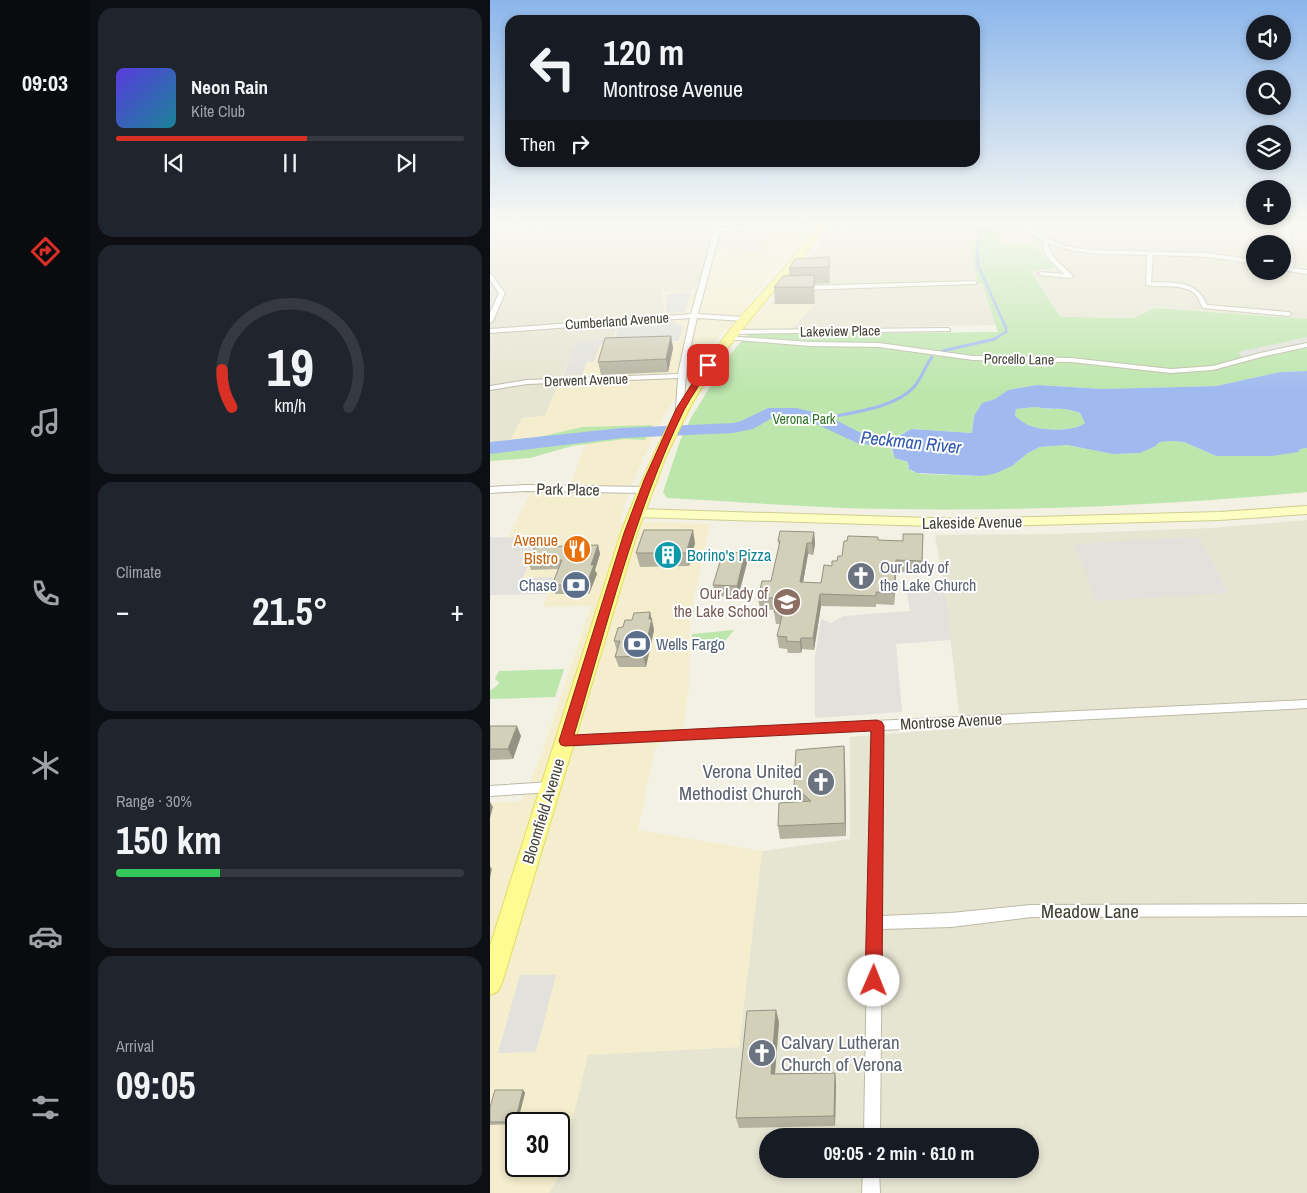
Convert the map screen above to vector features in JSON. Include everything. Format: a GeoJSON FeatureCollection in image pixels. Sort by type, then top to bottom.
{"type":"FeatureCollection","features":[{"type":"Feature","properties":{"kind":"main road","name":"Bloomfield Avenue"},"geometry":{"type":"LineString","coordinates":[[490,983],[645,490],[680,409],[731,335],[783,279]]}},
{"type":"Feature","properties":{"kind":"main road","name":"Lakeside Avenue"},"geometry":{"type":"LineString","coordinates":[[637,513],[963,523],[1219,516],[1307,510]]}},
{"type":"Feature","properties":{"kind":"street"},"geometry":{"type":"LineString","coordinates":[[490,322],[502,293],[492,279]]}},
{"type":"Feature","properties":{"kind":"street"},"geometry":{"type":"LineString","coordinates":[[680,409],[680,386],[694,315],[704,279]]}},
{"type":"Feature","properties":{"kind":"street"},"geometry":{"type":"LineString","coordinates":[[1148,279],[1148,284],[1177,286],[1199,293],[1205,308],[1289,314]]}},
{"type":"Feature","properties":{"kind":"street"},"geometry":{"type":"LineString","coordinates":[[790,289],[974,283]]}},
{"type":"Feature","properties":{"kind":"street"},"geometry":{"type":"LineString","coordinates":[[490,288],[500,288]]}},
{"type":"Feature","properties":{"kind":"street","name":"Cumberland Avenue"},"geometry":{"type":"LineString","coordinates":[[490,331],[694,315],[744,319]]}},
{"type":"Feature","properties":{"kind":"street","name":"Lakeview Place"},"geometry":{"type":"LineString","coordinates":[[731,335],[948,330]]}},
{"type":"Feature","properties":{"kind":"street","name":"Porcello Lane"},"geometry":{"type":"LineString","coordinates":[[731,335],[810,344],[879,345],[973,358],[1071,360],[1171,372],[1213,368],[1307,345]]}},
{"type":"Feature","properties":{"kind":"street","name":"Derwent Avenue"},"geometry":{"type":"LineString","coordinates":[[490,388],[527,382],[682,376]]}},
{"type":"Feature","properties":{"kind":"street","name":"Park Place"},"geometry":{"type":"LineString","coordinates":[[490,490],[525,488],[645,490]]}},
{"type":"Feature","properties":{"kind":"street","name":"Montrose Avenue"},"geometry":{"type":"LineString","coordinates":[[565,741],[1307,704]]}},
{"type":"Feature","properties":{"kind":"street"},"geometry":{"type":"LineString","coordinates":[[872,1128],[877,726]]}},
{"type":"Feature","properties":{"kind":"street"},"geometry":{"type":"LineString","coordinates":[[490,791],[551,787]]}},
{"type":"Feature","properties":{"kind":"street","name":"Meadow Lane"},"geometry":{"type":"LineString","coordinates":[[874,923],[951,920],[1031,911],[1307,910]]}},
{"type":"Feature","properties":{"kind":"street"},"geometry":{"type":"LineString","coordinates":[[871,1193],[872,1178]]}},
{"type":"Feature","properties":{"kind":"shaded area"},"geometry":{"type":"Polygon","coordinates":[[[490,279],[700,279],[692,291],[664,314],[617,318],[614,339],[577,341],[545,416],[522,418],[510,441],[490,442],[490,279]]]}},
{"type":"Feature","properties":{"kind":"shaded area"},"geometry":{"type":"Polygon","coordinates":[[[700,279],[769,279],[746,305],[816,303],[791,329],[726,329],[685,382],[661,421],[633,481],[619,521],[710,524],[690,617],[689,689],[683,727],[655,748],[638,830],[762,851],[739,1047],[588,1055],[570,1129],[570,1112],[505,1112],[505,1177],[558,1177],[549,1193],[490,1193],[490,803],[521,801],[542,753],[591,606],[543,607],[553,578],[523,578],[539,539],[508,538],[530,494],[566,494],[586,444],[625,439],[645,440],[653,426],[582,427],[539,437],[510,441],[522,418],[545,416],[577,341],[614,339],[617,318],[664,314],[662,292],[692,291],[700,279]]]}},
{"type":"Feature","properties":{"kind":"shaded area"},"geometry":{"type":"Polygon","coordinates":[[[791,279],[981,279],[996,325],[791,329],[816,303],[770,305],[791,279]]]}},
{"type":"Feature","properties":{"kind":"shaded area"},"geometry":{"type":"Polygon","coordinates":[[[1036,279],[1307,279],[1307,319],[1157,308],[1133,318],[1060,317],[1036,279]]]}},
{"type":"Feature","properties":{"kind":"shaded area"},"geometry":{"type":"Polygon","coordinates":[[[691,292],[685,312],[666,313],[666,294],[691,292]]]}},
{"type":"Feature","properties":{"kind":"shaded area"},"geometry":{"type":"Polygon","coordinates":[[[676,322],[675,325],[683,325],[679,341],[600,345],[594,362],[587,362],[582,375],[563,376],[577,341],[619,339],[616,337],[617,326],[676,322]]]}},
{"type":"Feature","properties":{"kind":"shaded area"},"geometry":{"type":"Polygon","coordinates":[[[1307,337],[1307,342],[1242,357],[1238,352],[1307,337]]]}},
{"type":"Feature","properties":{"kind":"shaded area"},"geometry":{"type":"Polygon","coordinates":[[[1307,520],[1307,1193],[549,1193],[558,1177],[570,1177],[570,1128],[588,1054],[739,1047],[762,851],[850,839],[850,737],[961,728],[944,585],[935,535],[1054,534],[1211,528],[1307,520]]]}},
{"type":"Feature","properties":{"kind":"shaded area"},"geometry":{"type":"Polygon","coordinates":[[[490,537],[539,538],[523,578],[553,577],[547,594],[490,595],[490,537]]]}},
{"type":"Feature","properties":{"kind":"shaded area"},"geometry":{"type":"Polygon","coordinates":[[[1199,537],[1228,593],[1096,601],[1075,544],[1199,537]]]}},
{"type":"Feature","properties":{"kind":"shaded area"},"geometry":{"type":"Polygon","coordinates":[[[944,585],[951,640],[896,644],[902,712],[815,718],[815,657],[821,619],[831,623],[844,616],[910,611],[906,587],[944,585]]]}},
{"type":"Feature","properties":{"kind":"shaded area"},"geometry":{"type":"Polygon","coordinates":[[[520,975],[556,975],[536,1052],[498,1053],[520,975]]]}},
{"type":"Feature","properties":{"kind":"green space","name":"Verona Park"},"geometry":{"type":"Polygon","coordinates":[[[977,279],[1036,279],[1060,317],[1133,318],[1156,308],[1307,319],[1307,371],[1280,372],[1216,386],[1103,389],[1037,385],[1008,390],[995,399],[982,403],[974,416],[972,433],[911,429],[892,439],[892,452],[900,460],[909,462],[908,466],[911,471],[921,474],[981,476],[1012,466],[1028,453],[1040,447],[1067,445],[1113,454],[1140,453],[1160,442],[1171,441],[1184,442],[1216,456],[1307,448],[1307,492],[1151,504],[995,509],[863,508],[667,498],[663,492],[680,441],[691,418],[736,347],[749,334],[998,332],[982,284],[978,283],[977,279]]]}},
{"type":"Feature","properties":{"kind":"green space"},"geometry":{"type":"Polygon","coordinates":[[[1036,407],[1074,411],[1080,413],[1085,423],[1073,428],[1049,429],[1028,425],[1015,416],[1016,409],[1036,407]]]}},
{"type":"Feature","properties":{"kind":"green space"},"geometry":{"type":"Polygon","coordinates":[[[653,425],[645,440],[625,439],[572,446],[530,458],[490,461],[490,442],[539,437],[582,427],[653,425]]]}},
{"type":"Feature","properties":{"kind":"green space"},"geometry":{"type":"Polygon","coordinates":[[[734,630],[720,647],[691,649],[692,634],[734,630]]]}},
{"type":"Feature","properties":{"kind":"green space"},"geometry":{"type":"Polygon","coordinates":[[[564,669],[555,697],[490,699],[490,691],[499,684],[495,679],[499,671],[564,669]]]}},
{"type":"Feature","properties":{"kind":"water"},"geometry":{"type":"Polygon","coordinates":[[[1307,371],[1307,448],[1300,449],[1298,452],[1272,456],[1216,456],[1184,442],[1171,441],[1160,442],[1140,453],[1113,454],[1067,445],[1040,447],[1028,453],[1012,466],[994,474],[981,476],[917,473],[909,469],[908,462],[895,458],[892,449],[886,446],[888,439],[897,437],[911,429],[972,433],[974,416],[982,403],[995,399],[1008,390],[1037,385],[1103,389],[1216,386],[1280,372],[1307,371]],[[1016,409],[1015,416],[1028,425],[1049,429],[1073,428],[1085,423],[1080,413],[1063,409],[1016,409]]]}},
{"type":"Feature","properties":{"kind":"building"},"geometry":{"type":"Polygon","coordinates":[[[781,279],[814,279],[814,287],[774,287],[781,279]]]}},
{"type":"Feature","properties":{"kind":"building"},"geometry":{"type":"Polygon","coordinates":[[[671,336],[666,359],[598,362],[605,338],[671,336]]]}},
{"type":"Feature","properties":{"kind":"building"},"geometry":{"type":"Polygon","coordinates":[[[644,530],[693,530],[686,553],[636,553],[644,530]]]}},
{"type":"Feature","properties":{"kind":"building"},"geometry":{"type":"Polygon","coordinates":[[[780,531],[814,532],[812,543],[807,543],[800,582],[821,583],[824,565],[832,566],[832,561],[837,561],[838,556],[842,556],[844,541],[847,541],[848,536],[878,537],[878,540],[903,541],[903,534],[923,534],[922,561],[896,560],[894,593],[876,592],[876,596],[820,594],[813,638],[801,638],[800,642],[786,641],[787,637],[777,636],[783,612],[774,612],[778,598],[758,598],[762,581],[771,581],[780,541],[778,541],[780,531]]]}},
{"type":"Feature","properties":{"kind":"building"},"geometry":{"type":"Polygon","coordinates":[[[598,545],[591,565],[594,565],[586,585],[552,585],[562,560],[528,561],[535,547],[598,545]]]}},
{"type":"Feature","properties":{"kind":"building"},"geometry":{"type":"Polygon","coordinates":[[[723,552],[745,553],[737,586],[713,585],[723,552]]]}},
{"type":"Feature","properties":{"kind":"building","name":"Wells Fargo"},"geometry":{"type":"Polygon","coordinates":[[[650,612],[649,619],[652,619],[643,656],[615,657],[620,641],[614,641],[618,628],[623,627],[625,620],[632,620],[634,613],[650,612]]]}},
{"type":"Feature","properties":{"kind":"building"},"geometry":{"type":"Polygon","coordinates":[[[490,726],[517,726],[508,749],[490,749],[490,726]]]}},
{"type":"Feature","properties":{"kind":"building","name":"Verona United Methodist Church"},"geometry":{"type":"Polygon","coordinates":[[[844,746],[845,823],[778,826],[779,803],[811,801],[794,786],[796,750],[844,746]]]}},
{"type":"Feature","properties":{"kind":"building","name":"Calvary Lutheran Church of Verona"},"geometry":{"type":"Polygon","coordinates":[[[776,1010],[771,1074],[835,1073],[834,1116],[736,1118],[747,1011],[776,1010]]]}},
{"type":"Feature","properties":{"kind":"building"},"geometry":{"type":"Polygon","coordinates":[[[495,1090],[523,1090],[518,1112],[505,1112],[505,1122],[490,1122],[490,1107],[495,1090]]]}},
{"type":"Feature","properties":{"kind":"waterway"},"geometry":{"type":"LineString","coordinates":[[984,279],[1006,328],[1006,332],[993,339]]}},
{"type":"Feature","properties":{"kind":"waterway"},"geometry":{"type":"LineString","coordinates":[[942,351],[993,339]]}},
{"type":"Feature","properties":{"kind":"waterway"},"geometry":{"type":"LineString","coordinates":[[820,419],[870,409],[895,400],[914,387],[932,357]]}},
{"type":"Feature","properties":{"kind":"waterway","name":"Peckman River"},"geometry":{"type":"LineString","coordinates":[[490,448],[622,433],[733,428],[747,425],[768,413],[796,413],[820,419],[857,438],[918,446]]}},
{"type":"Feature","properties":{"kind":"place","name":"Avenue Bistro"},"geometry":{"type":"Point","coordinates":[577,549]}},
{"type":"Feature","properties":{"kind":"place","name":"Borino's Pizza"},"geometry":{"type":"Point","coordinates":[668,555]}},
{"type":"Feature","properties":{"kind":"place","name":"Our Lady of the Lake Church"},"geometry":{"type":"Point","coordinates":[861,576]}},
{"type":"Feature","properties":{"kind":"place","name":"Chase"},"geometry":{"type":"Point","coordinates":[576,585]}},
{"type":"Feature","properties":{"kind":"place","name":"Our Lady of the Lake School"},"geometry":{"type":"Point","coordinates":[787,602]}},
{"type":"Feature","properties":{"kind":"place","name":"Wells Fargo"},"geometry":{"type":"Point","coordinates":[637,644]}},
{"type":"Feature","properties":{"kind":"place","name":"Verona United Methodist Church"},"geometry":{"type":"Point","coordinates":[821,782]}},
{"type":"Feature","properties":{"kind":"place","name":"Calvary Lutheran Church of Verona"},"geometry":{"type":"Point","coordinates":[762,1053]}},
{"type":"Feature","properties":{"kind":"route"},"geometry":{"type":"LineString","coordinates":[[708,365],[680,409],[649,480],[629,533],[565,741],[877,726],[874,981]]}}]}
